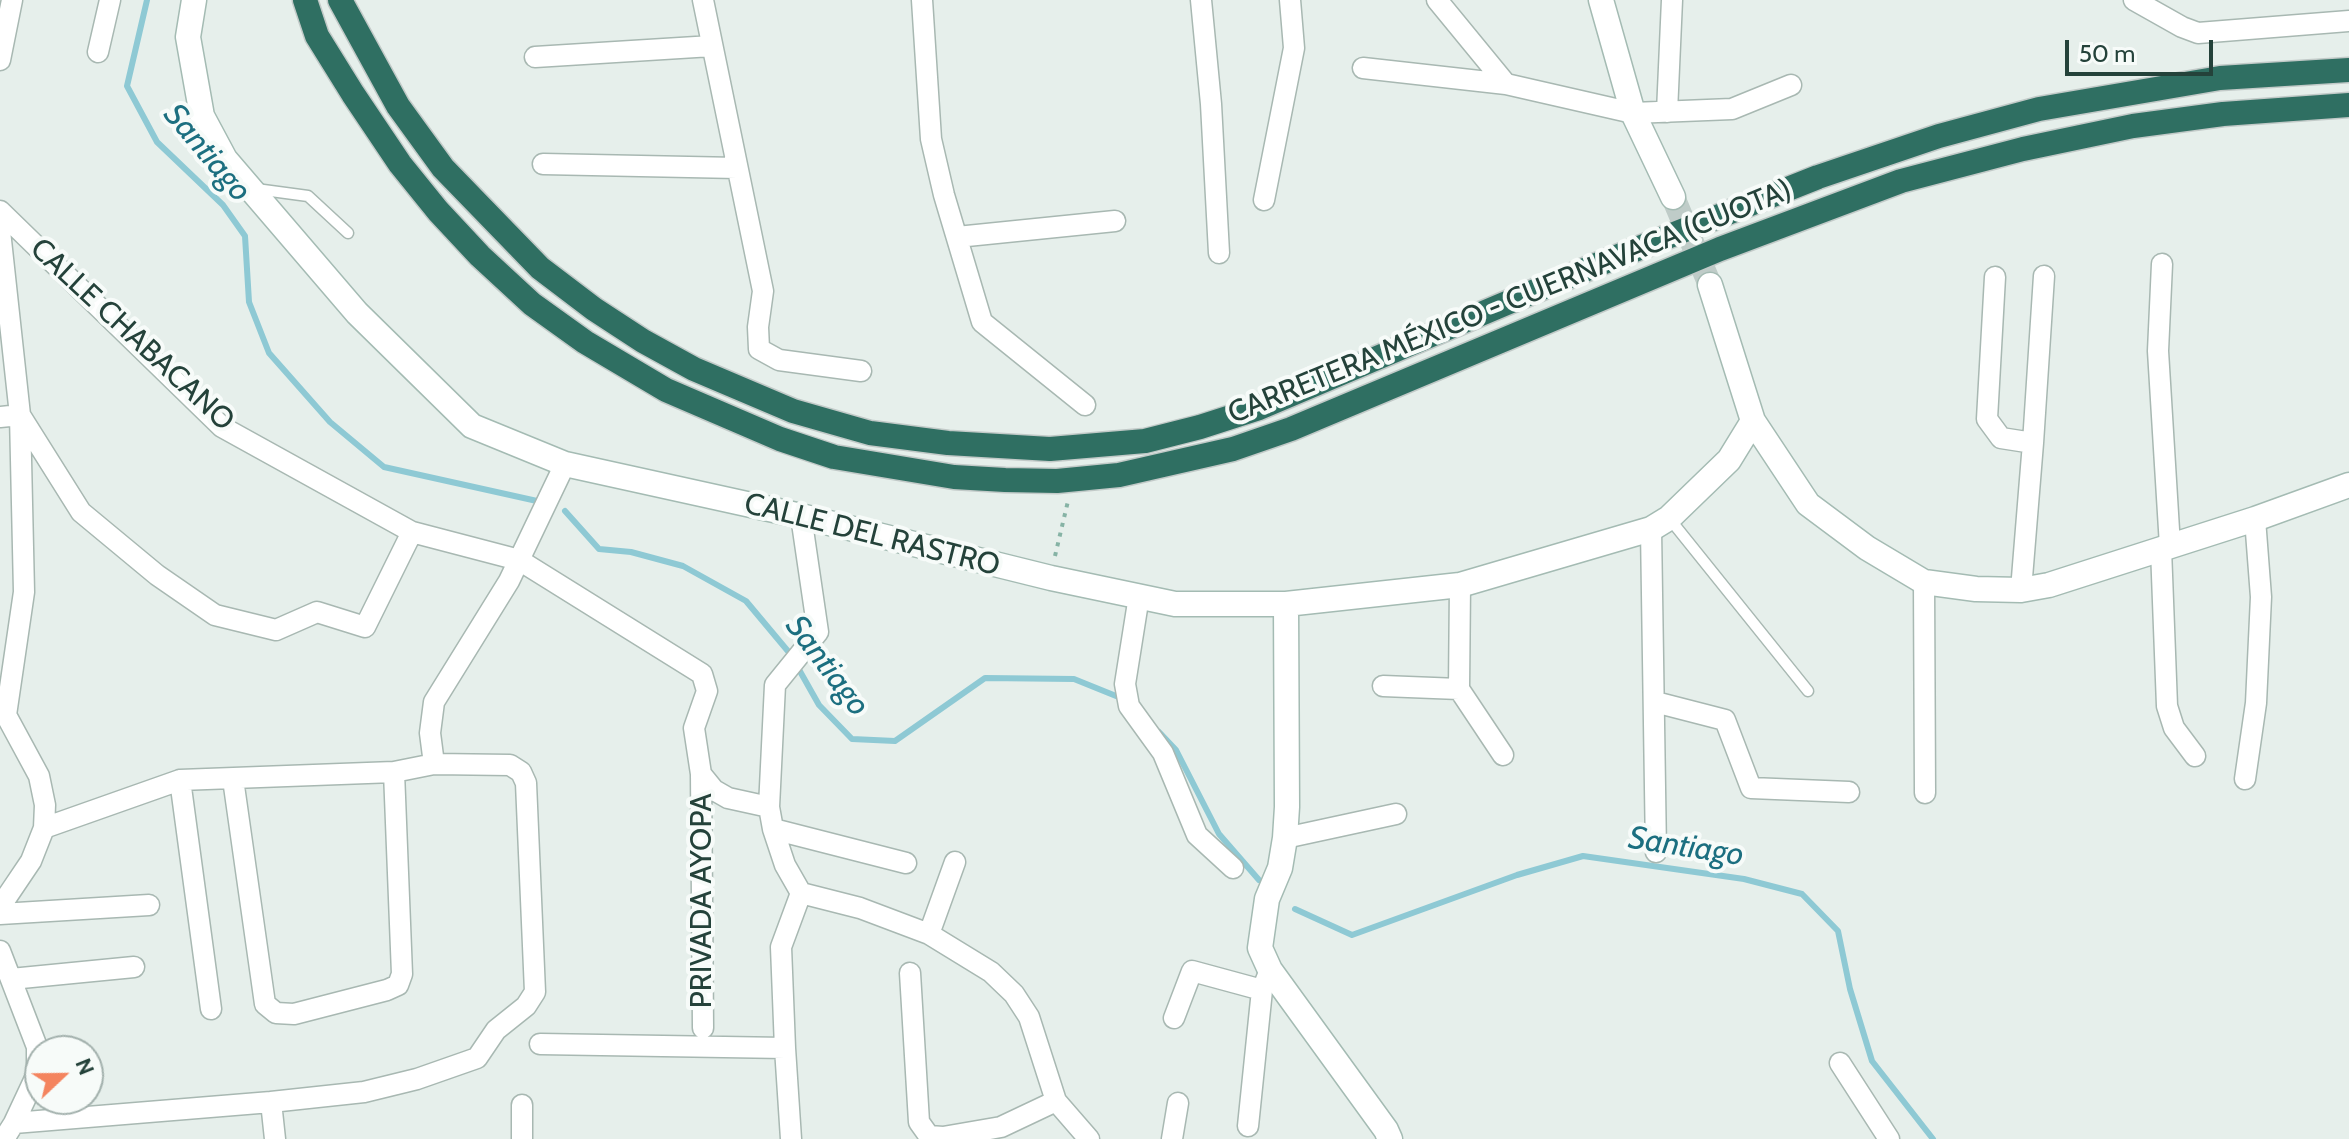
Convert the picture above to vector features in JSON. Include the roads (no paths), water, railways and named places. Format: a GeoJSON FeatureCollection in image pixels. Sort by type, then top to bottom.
{"type":"FeatureCollection","features":[{"type":"Feature","properties":{"kind":"highway","name":"CARRETERA MÉXICO - CUERNAVACA (CUOTA)"},"geometry":{"type":"LineString","coordinates":[[305,0],[317,36],[353,94],[400,164],[438,211],[480,256],[532,304],[585,342],[666,390],[780,439],[882,466],[954,477],[1005,480],[1057,481],[1119,475],[1233,449],[1291,429],[1720,249],[1901,181],[2023,149],[2133,126],[2223,114],[2349,105]]}},
{"type":"Feature","properties":{"kind":"highway","name":"CARRETERA MÉXICO - CUERNAVACA (CUOTA)"},"geometry":{"type":"LineString","coordinates":[[340,0],[398,106],[443,168],[540,268],[643,341],[694,369],[793,411],[870,433],[948,443],[1050,449],[1145,441],[1259,408],[1636,249],[1818,177],[1939,136],[2039,109],[2220,78],[2349,70]]}},
{"type":"Feature","properties":{"kind":"main road","name":"CALLE DEL RASTRO"},"geometry":{"type":"LineString","coordinates":[[194,0],[188,37],[202,116],[225,159],[357,313],[472,426],[565,464],[1175,604],[1286,604],[1460,585],[1660,523],[1729,460],[1753,421]]}},
{"type":"Feature","properties":{"kind":"main road"},"geometry":{"type":"LineString","coordinates":[[1601,0],[1633,113],[1673,197]]}},
{"type":"Feature","properties":{"kind":"main road"},"geometry":{"type":"LineString","coordinates":[[1710,285],[1753,421],[1808,504],[1867,548],[1924,582],[1976,589],[2021,590],[2049,585],[2255,519],[2349,485]]}},
{"type":"Feature","properties":{"kind":"main road"},"geometry":{"type":"LineString","coordinates":[[1286,604],[1287,807],[1280,868],[1267,899],[1262,924],[1260,948],[1266,980],[1390,1139]]}},
{"type":"Feature","properties":{"kind":"street"},"geometry":{"type":"LineString","coordinates":[[0,60],[12,0]]}},
{"type":"Feature","properties":{"kind":"street"},"geometry":{"type":"LineString","coordinates":[[98,52],[110,0]]}},
{"type":"Feature","properties":{"kind":"street"},"geometry":{"type":"LineString","coordinates":[[703,0],[763,291],[758,327],[759,349],[779,360],[861,371]]}},
{"type":"Feature","properties":{"kind":"street"},"geometry":{"type":"LineString","coordinates":[[922,0],[931,139],[944,195],[982,322],[1085,405]]}},
{"type":"Feature","properties":{"kind":"street"},"geometry":{"type":"LineString","coordinates":[[1201,0],[1211,104],[1219,253]]}},
{"type":"Feature","properties":{"kind":"street"},"geometry":{"type":"LineString","coordinates":[[1264,200],[1294,48],[1290,0]]}},
{"type":"Feature","properties":{"kind":"street"},"geometry":{"type":"LineString","coordinates":[[1437,0],[1506,84]]}},
{"type":"Feature","properties":{"kind":"street"},"geometry":{"type":"LineString","coordinates":[[1667,112],[1672,0]]}},
{"type":"Feature","properties":{"kind":"street"},"geometry":{"type":"LineString","coordinates":[[2134,0],[2171,10],[2198,33],[2349,21]]}},
{"type":"Feature","properties":{"kind":"street"},"geometry":{"type":"LineString","coordinates":[[535,57],[712,46]]}},
{"type":"Feature","properties":{"kind":"street"},"geometry":{"type":"LineString","coordinates":[[1363,68],[1506,84],[1633,113],[1732,109],[1791,85]]}},
{"type":"Feature","properties":{"kind":"street"},"geometry":{"type":"LineString","coordinates":[[543,164],[737,168]]}},
{"type":"Feature","properties":{"kind":"street","name":"CALLE CHABACANO"},"geometry":{"type":"LineString","coordinates":[[0,211],[222,427],[412,532],[519,560],[702,674],[707,691],[694,728],[701,774]]}},
{"type":"Feature","properties":{"kind":"street"},"geometry":{"type":"LineString","coordinates":[[957,237],[1115,221]]}},
{"type":"Feature","properties":{"kind":"street"},"geometry":{"type":"LineString","coordinates":[[0,231],[24,592],[3,715],[39,776],[45,805],[44,828],[31,861],[0,907]]}},
{"type":"Feature","properties":{"kind":"street"},"geometry":{"type":"LineString","coordinates":[[2162,264],[2158,351],[2166,548],[2167,706],[2174,728],[2195,756]]}},
{"type":"Feature","properties":{"kind":"street"},"geometry":{"type":"LineString","coordinates":[[2021,590],[2044,276]]}},
{"type":"Feature","properties":{"kind":"street"},"geometry":{"type":"LineString","coordinates":[[1995,277],[1987,419],[2001,438],[2033,443]]}},
{"type":"Feature","properties":{"kind":"street"},"geometry":{"type":"LineString","coordinates":[[10,416],[81,512],[157,575],[215,615],[276,630],[317,612],[365,627],[412,532]]}},
{"type":"Feature","properties":{"kind":"street"},"geometry":{"type":"LineString","coordinates":[[434,764],[430,733],[434,702],[509,581],[565,464]]}},
{"type":"Feature","properties":{"kind":"street"},"geometry":{"type":"LineString","coordinates":[[801,516],[818,632],[775,685],[769,807],[785,865],[801,893],[860,908],[929,934],[991,972],[1014,994],[1029,1017],[1056,1101],[1089,1139]]}},
{"type":"Feature","properties":{"kind":"street"},"geometry":{"type":"LineString","coordinates":[[2245,779],[2256,703],[2261,597],[2255,519]]}},
{"type":"Feature","properties":{"kind":"street"},"geometry":{"type":"LineString","coordinates":[[1656,852],[1655,702],[1660,523]]}},
{"type":"Feature","properties":{"kind":"street"},"geometry":{"type":"LineString","coordinates":[[1924,582],[1925,793]]}},
{"type":"Feature","properties":{"kind":"street"},"geometry":{"type":"LineString","coordinates":[[1460,585],[1459,689],[1503,755]]}},
{"type":"Feature","properties":{"kind":"street"},"geometry":{"type":"LineString","coordinates":[[1139,596],[1125,684],[1129,706],[1163,753],[1197,835],[1233,868]]}},
{"type":"Feature","properties":{"kind":"street"},"geometry":{"type":"LineString","coordinates":[[1383,686],[1459,689]]}},
{"type":"Feature","properties":{"kind":"street"},"geometry":{"type":"LineString","coordinates":[[1655,702],[1725,720],[1751,788],[1849,792]]}},
{"type":"Feature","properties":{"kind":"street"},"geometry":{"type":"LineString","coordinates":[[9,1131],[364,1092],[417,1079],[477,1058],[496,1030],[526,1006],[535,992],[526,783],[521,772],[510,765],[434,764],[394,772],[180,780],[44,828]]}},
{"type":"Feature","properties":{"kind":"street"},"geometry":{"type":"LineString","coordinates":[[233,779],[265,1004],[276,1013],[294,1014],[398,985],[402,974],[394,772]]}},
{"type":"Feature","properties":{"kind":"street"},"geometry":{"type":"LineString","coordinates":[[701,774],[714,790],[728,798],[769,807]]}},
{"type":"Feature","properties":{"kind":"street","name":"PRIVADA AYOPA"},"geometry":{"type":"LineString","coordinates":[[701,774],[703,1028]]}},
{"type":"Feature","properties":{"kind":"street"},"geometry":{"type":"LineString","coordinates":[[180,780],[211,1009]]}},
{"type":"Feature","properties":{"kind":"street"},"geometry":{"type":"LineString","coordinates":[[1285,838],[1396,814]]}},
{"type":"Feature","properties":{"kind":"street"},"geometry":{"type":"LineString","coordinates":[[773,829],[906,863]]}},
{"type":"Feature","properties":{"kind":"street"},"geometry":{"type":"LineString","coordinates":[[929,934],[955,862]]}},
{"type":"Feature","properties":{"kind":"street"},"geometry":{"type":"LineString","coordinates":[[791,1139],[781,947],[801,893]]}},
{"type":"Feature","properties":{"kind":"street"},"geometry":{"type":"LineString","coordinates":[[0,914],[149,905]]}},
{"type":"Feature","properties":{"kind":"street"},"geometry":{"type":"LineString","coordinates":[[0,951],[37,1047],[37,1074],[9,1131]]}},
{"type":"Feature","properties":{"kind":"street"},"geometry":{"type":"LineString","coordinates":[[11,979],[134,967]]}},
{"type":"Feature","properties":{"kind":"street"},"geometry":{"type":"LineString","coordinates":[[1174,1018],[1192,971],[1266,980],[1248,1126]]}},
{"type":"Feature","properties":{"kind":"street"},"geometry":{"type":"LineString","coordinates":[[910,973],[919,1122],[929,1136],[943,1137],[1001,1127],[1056,1101]]}},
{"type":"Feature","properties":{"kind":"street"},"geometry":{"type":"LineString","coordinates":[[540,1044],[785,1048]]}},
{"type":"Feature","properties":{"kind":"street"},"geometry":{"type":"LineString","coordinates":[[1840,1063],[1889,1139]]}},
{"type":"Feature","properties":{"kind":"street"},"geometry":{"type":"LineString","coordinates":[[271,1102],[275,1139]]}},
{"type":"Feature","properties":{"kind":"street"},"geometry":{"type":"LineString","coordinates":[[1172,1139],[1178,1103]]}},
{"type":"Feature","properties":{"kind":"street"},"geometry":{"type":"LineString","coordinates":[[522,1105],[522,1139]]}},
{"type":"Feature","properties":{"kind":"lane"},"geometry":{"type":"LineString","coordinates":[[250,188],[308,196],[348,233]]}},
{"type":"Feature","properties":{"kind":"lane"},"geometry":{"type":"LineString","coordinates":[[1660,523],[1808,691]]}},
{"type":"Feature","properties":{"kind":"waterway","name":"Santiago"},"geometry":{"type":"LineString","coordinates":[[147,0],[127,86],[157,142],[223,205],[245,236],[249,302],[269,353],[330,422],[384,467],[537,501]]}},
{"type":"Feature","properties":{"kind":"waterway","name":"Santiago"},"geometry":{"type":"LineString","coordinates":[[565,511],[599,549],[631,552],[683,566],[746,601],[792,656]]}},
{"type":"Feature","properties":{"kind":"waterway","name":"Santiago"},"geometry":{"type":"LineString","coordinates":[[797,666],[819,705],[852,739],[895,741],[985,678],[1074,679],[1121,698]]}},
{"type":"Feature","properties":{"kind":"waterway","name":"Santiago"},"geometry":{"type":"LineString","coordinates":[[1159,732],[1176,750],[1219,834],[1259,880]]}},
{"type":"Feature","properties":{"kind":"waterway","name":"Santiago"},"geometry":{"type":"LineString","coordinates":[[1295,909],[1352,935],[1517,875],[1583,856],[1744,879],[1802,894],[1838,931],[1850,989],[1872,1061],[1933,1139]]}},
{"type":"Feature","properties":{"kind":"tunnel"},"geometry":{"type":"LineString","coordinates":[[1673,197],[1710,285]]}}]}
